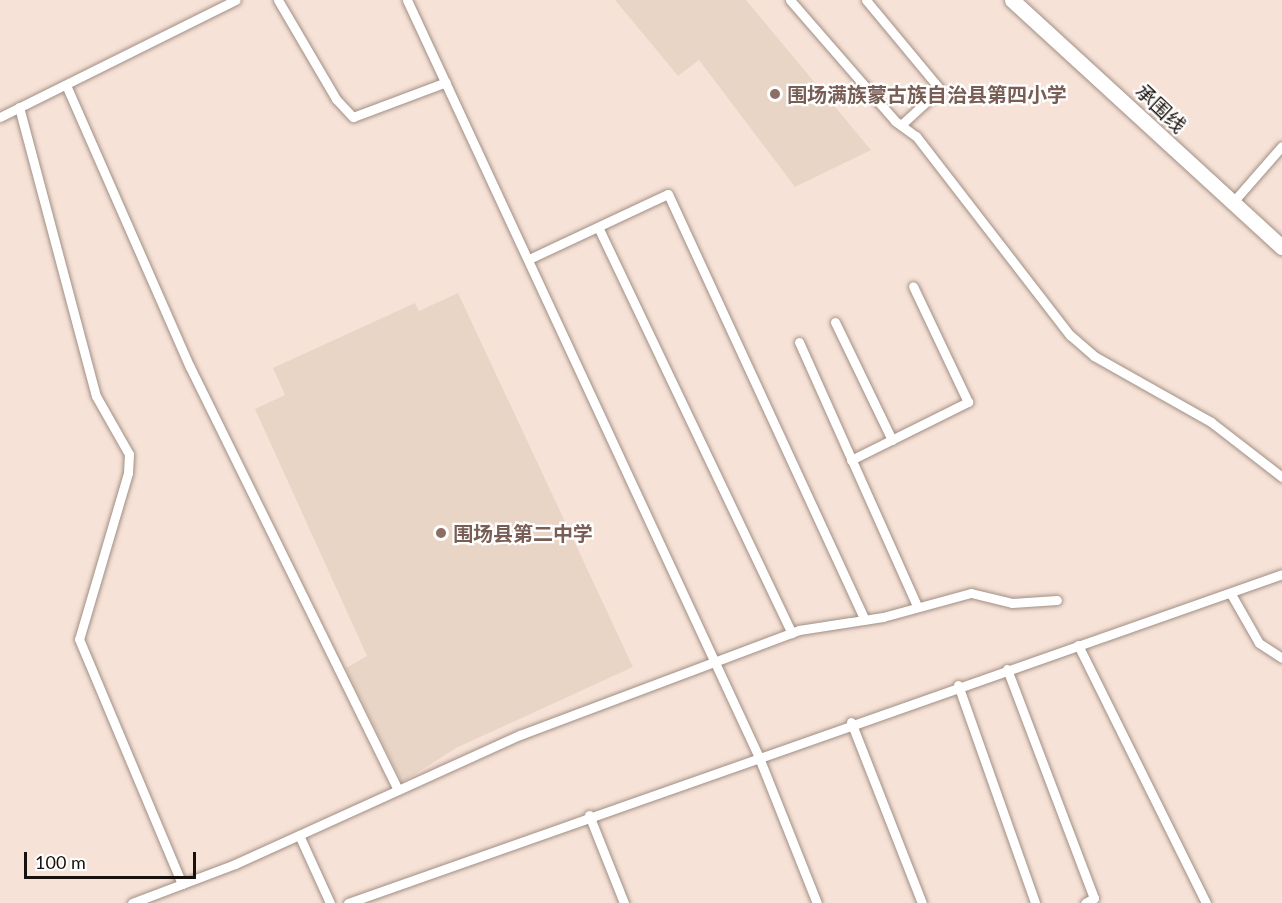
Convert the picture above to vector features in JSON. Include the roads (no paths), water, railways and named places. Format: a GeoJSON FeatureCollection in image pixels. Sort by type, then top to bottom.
{"type":"FeatureCollection","features":[{"type":"Feature","properties":{"kind":"highway","name":"承围线"},"geometry":{"type":"LineString","coordinates":[[1012,0],[1282,247]]}},
{"type":"Feature","properties":{"kind":"street"},"geometry":{"type":"LineString","coordinates":[[0,117],[237,0]]}},
{"type":"Feature","properties":{"kind":"street"},"geometry":{"type":"LineString","coordinates":[[278,0],[336,99],[353,117],[446,82]]}},
{"type":"Feature","properties":{"kind":"street"},"geometry":{"type":"LineString","coordinates":[[408,0],[758,755],[817,903]]}},
{"type":"Feature","properties":{"kind":"street"},"geometry":{"type":"LineString","coordinates":[[790,0],[902,126],[916,136],[1070,335],[1111,366],[1211,422],[1282,477]]}},
{"type":"Feature","properties":{"kind":"street"},"geometry":{"type":"LineString","coordinates":[[866,0],[940,88],[902,126]]}},
{"type":"Feature","properties":{"kind":"street"},"geometry":{"type":"LineString","coordinates":[[66,85],[190,367],[398,790]]}},
{"type":"Feature","properties":{"kind":"street"},"geometry":{"type":"LineString","coordinates":[[18,108],[96,396],[129,454],[128,473],[79,639],[182,884]]}},
{"type":"Feature","properties":{"kind":"street"},"geometry":{"type":"LineString","coordinates":[[1233,202],[1282,146]]}},
{"type":"Feature","properties":{"kind":"street"},"geometry":{"type":"LineString","coordinates":[[529,259],[668,194],[865,620]]}},
{"type":"Feature","properties":{"kind":"street"},"geometry":{"type":"LineString","coordinates":[[598,226],[792,633]]}},
{"type":"Feature","properties":{"kind":"street"},"geometry":{"type":"LineString","coordinates":[[851,460],[968,402],[913,286]]}},
{"type":"Feature","properties":{"kind":"street"},"geometry":{"type":"LineString","coordinates":[[835,322],[892,440]]}},
{"type":"Feature","properties":{"kind":"street"},"geometry":{"type":"LineString","coordinates":[[799,342],[917,606]]}},
{"type":"Feature","properties":{"kind":"street"},"geometry":{"type":"LineString","coordinates":[[348,903],[851,722],[1231,594],[1282,574]]}},
{"type":"Feature","properties":{"kind":"street"},"geometry":{"type":"LineString","coordinates":[[132,903],[298,835],[616,696],[792,633],[865,620],[971,593],[1012,603],[1057,600]]}},
{"type":"Feature","properties":{"kind":"street"},"geometry":{"type":"LineString","coordinates":[[1231,594],[1259,643],[1282,658]]}},
{"type":"Feature","properties":{"kind":"street"},"geometry":{"type":"LineString","coordinates":[[1078,645],[1206,903]]}},
{"type":"Feature","properties":{"kind":"street"},"geometry":{"type":"LineString","coordinates":[[1007,669],[1094,898],[1085,903]]}},
{"type":"Feature","properties":{"kind":"street"},"geometry":{"type":"LineString","coordinates":[[958,685],[1035,903]]}},
{"type":"Feature","properties":{"kind":"street"},"geometry":{"type":"LineString","coordinates":[[851,722],[922,903]]}},
{"type":"Feature","properties":{"kind":"street"},"geometry":{"type":"LineString","coordinates":[[589,815],[624,903]]}},
{"type":"Feature","properties":{"kind":"street"},"geometry":{"type":"LineString","coordinates":[[298,835],[330,903]]}},
{"type":"Feature","properties":{"kind":"place","name":"围场满族蒙古族自治县第四小学"},"geometry":{"type":"Point","coordinates":[775,94]}},
{"type":"Feature","properties":{"kind":"place","name":"围场县第二中学"},"geometry":{"type":"Point","coordinates":[441,533]}}]}
